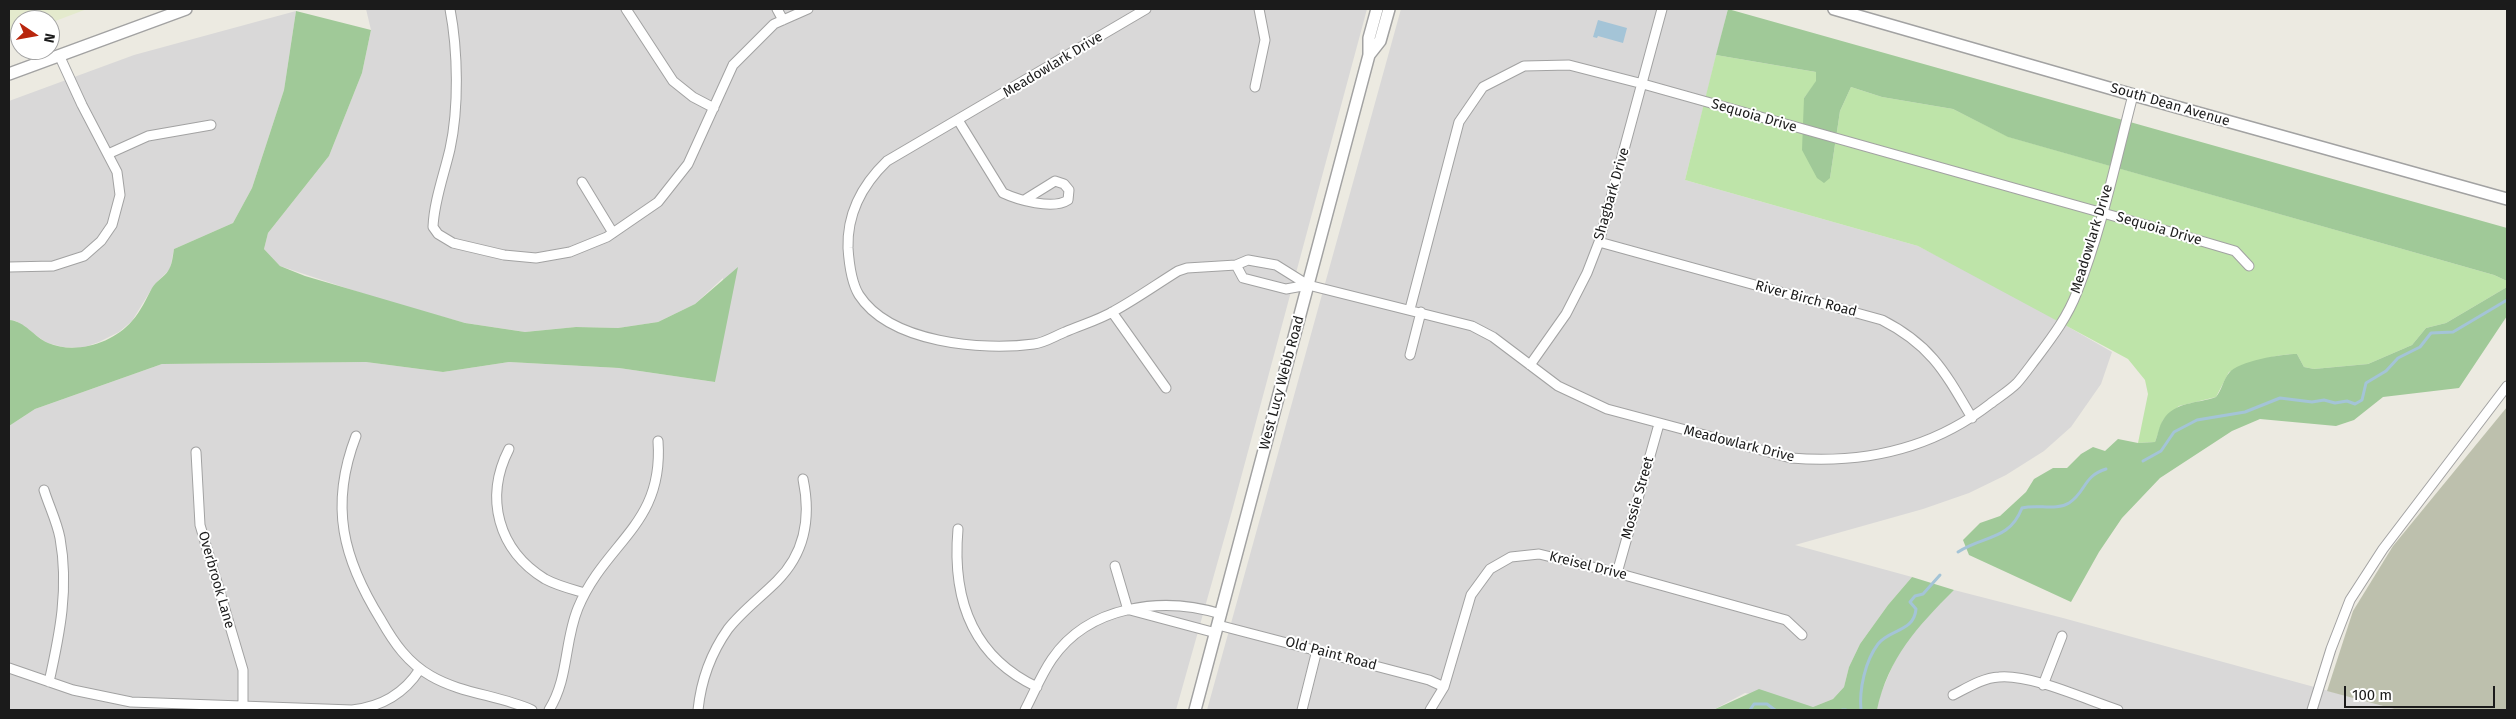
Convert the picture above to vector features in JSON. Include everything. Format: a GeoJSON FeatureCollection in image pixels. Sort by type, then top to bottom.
{"type":"FeatureCollection","features":[{"type":"Feature","properties":{"kind":"street"},"geometry":{"type":"LineString","coordinates":[[60,55],[186,9]]}},
{"type":"Feature","properties":{"kind":"street"},"geometry":{"type":"LineString","coordinates":[[450,9],[455,62],[455,98],[450,147],[433,228],[438,234],[453,243],[504,255],[536,258],[570,252],[613,233],[658,202],[688,164],[733,65],[774,24],[808,9]]}},
{"type":"Feature","properties":{"kind":"street"},"geometry":{"type":"LineString","coordinates":[[626,9],[673,81],[693,97],[714,108]]}},
{"type":"Feature","properties":{"kind":"street"},"geometry":{"type":"LineString","coordinates":[[777,9],[783,20]]}},
{"type":"Feature","properties":{"kind":"street","name":"Meadowlark Drive"},"geometry":{"type":"LineString","coordinates":[[1146,9],[887,162],[873,174],[859,196],[850,218],[848,237],[850,267],[858,294],[884,320],[907,332],[966,344],[1004,347],[1036,344],[1112,312],[1178,271],[1187,268],[1236,265],[1248,260],[1276,265],[1308,285],[1472,326],[1493,337],[1558,386],[1607,409],[1791,458],[1821,461],[1881,455],[1913,447],[1950,431],[1972,418],[2016,383],[2057,332],[2077,293],[2133,95]]}},
{"type":"Feature","properties":{"kind":"street"},"geometry":{"type":"LineString","coordinates":[[1255,87],[1264,40],[1259,9]]}},
{"type":"Feature","properties":{"kind":"street","name":"West Lucy Webb Road"},"geometry":{"type":"LineString","coordinates":[[1195,710],[1369,55],[1369,38],[1377,9]]}},
{"type":"Feature","properties":{"kind":"street","name":"West Lucy Webb Road"},"geometry":{"type":"LineString","coordinates":[[1369,55],[1380,41],[1389,9]]}},
{"type":"Feature","properties":{"kind":"street","name":"Shagbark Drive"},"geometry":{"type":"LineString","coordinates":[[1530,365],[1566,314],[1587,273],[1599,242],[1662,9]]}},
{"type":"Feature","properties":{"kind":"street","name":"South Dean Avenue"},"geometry":{"type":"LineString","coordinates":[[1834,9],[2133,95],[2507,199]]}},
{"type":"Feature","properties":{"kind":"street"},"geometry":{"type":"LineString","coordinates":[[9,267],[53,266],[84,256],[101,241],[112,225],[120,195],[117,172],[82,105],[60,57]]}},
{"type":"Feature","properties":{"kind":"street"},"geometry":{"type":"LineString","coordinates":[[9,74],[46,60]]}},
{"type":"Feature","properties":{"kind":"street","name":"Sequoia Drive"},"geometry":{"type":"LineString","coordinates":[[1410,310],[1460,122],[1483,87],[1524,66],[1569,66],[1642,84],[2101,212],[2235,252],[2249,266]]}},
{"type":"Feature","properties":{"kind":"street"},"geometry":{"type":"LineString","coordinates":[[958,120],[1003,193],[1014,198],[1026,199]]}},
{"type":"Feature","properties":{"kind":"street"},"geometry":{"type":"LineString","coordinates":[[108,154],[148,136],[211,125]]}},
{"type":"Feature","properties":{"kind":"street"},"geometry":{"type":"LineString","coordinates":[[582,182],[613,233]]}},
{"type":"Feature","properties":{"kind":"street","name":"River Birch Road"},"geometry":{"type":"LineString","coordinates":[[1599,242],[1882,320],[1908,333],[1926,349],[1947,375],[1972,418]]}},
{"type":"Feature","properties":{"kind":"street"},"geometry":{"type":"LineString","coordinates":[[1236,265],[1243,278],[1286,288],[1308,285]]}},
{"type":"Feature","properties":{"kind":"street"},"geometry":{"type":"LineString","coordinates":[[1112,312],[1166,388]]}},
{"type":"Feature","properties":{"kind":"street"},"geometry":{"type":"LineString","coordinates":[[1410,356],[1421,312]]}},
{"type":"Feature","properties":{"kind":"street"},"geometry":{"type":"LineString","coordinates":[[2312,710],[2331,649],[2350,600],[2383,548],[2507,386]]}},
{"type":"Feature","properties":{"kind":"street","name":"Mossie Street"},"geometry":{"type":"LineString","coordinates":[[1617,573],[1659,424]]}},
{"type":"Feature","properties":{"kind":"street"},"geometry":{"type":"LineString","coordinates":[[356,436],[345,468],[342,487],[344,532],[351,562],[369,604],[390,637],[401,651],[420,669],[449,685],[494,696],[532,710]]}},
{"type":"Feature","properties":{"kind":"street"},"geometry":{"type":"LineString","coordinates":[[549,710],[563,682],[571,631],[585,593],[595,576],[639,522],[647,507],[658,472],[658,441]]}},
{"type":"Feature","properties":{"kind":"street"},"geometry":{"type":"LineString","coordinates":[[509,450],[498,477],[496,492],[499,518],[507,538],[520,557],[545,578],[560,586],[585,593]]}},
{"type":"Feature","properties":{"kind":"street","name":"Overbrook Lane"},"geometry":{"type":"LineString","coordinates":[[196,452],[200,525],[242,670],[243,706]]}},
{"type":"Feature","properties":{"kind":"street"},"geometry":{"type":"LineString","coordinates":[[698,710],[703,682],[720,641],[740,615],[778,581],[796,554],[807,518],[807,495],[804,479]]}},
{"type":"Feature","properties":{"kind":"street"},"geometry":{"type":"LineString","coordinates":[[44,490],[60,536],[64,573],[62,624],[49,682]]}},
{"type":"Feature","properties":{"kind":"street"},"geometry":{"type":"LineString","coordinates":[[958,529],[957,572],[960,592],[973,628],[996,660],[1022,680],[1037,687]]}},
{"type":"Feature","properties":{"kind":"street","name":"Kreisel Drive"},"geometry":{"type":"LineString","coordinates":[[1430,710],[1444,687],[1471,595],[1490,569],[1511,557],[1540,554],[1617,573],[1786,620],[1802,635]]}},
{"type":"Feature","properties":{"kind":"street"},"geometry":{"type":"LineString","coordinates":[[1115,566],[1128,610]]}},
{"type":"Feature","properties":{"kind":"street","name":"Old Paint Road"},"geometry":{"type":"LineString","coordinates":[[1025,710],[1052,658],[1074,635],[1105,616],[1128,610],[1169,605],[1198,608],[1218,624]]}},
{"type":"Feature","properties":{"kind":"street","name":"Old Paint Road"},"geometry":{"type":"LineString","coordinates":[[1128,610],[1218,624],[1428,680],[1444,687]]}},
{"type":"Feature","properties":{"kind":"street"},"geometry":{"type":"LineString","coordinates":[[2043,685],[2062,636]]}},
{"type":"Feature","properties":{"kind":"street"},"geometry":{"type":"LineString","coordinates":[[1302,710],[1317,650]]}},
{"type":"Feature","properties":{"kind":"street"},"geometry":{"type":"LineString","coordinates":[[9,668],[104,698],[131,702],[365,708],[392,698],[404,689],[420,669]]}},
{"type":"Feature","properties":{"kind":"street"},"geometry":{"type":"LineString","coordinates":[[1953,695],[1977,682],[1999,676],[2043,685],[2118,710]]}},
{"type":"Feature","properties":{"kind":"shaded area"},"geometry":{"type":"Polygon","coordinates":[[[9,9],[87,9],[60,19],[60,10],[10,10],[9,38],[9,9]]]}},
{"type":"Feature","properties":{"kind":"shaded area"},"geometry":{"type":"Polygon","coordinates":[[[366,9],[1367,9],[1232,511],[1176,710],[9,710],[9,426],[35,409],[162,364],[366,362],[443,372],[509,362],[619,368],[715,382],[723,278],[695,304],[658,322],[618,328],[576,327],[525,332],[465,323],[391,303],[280,266],[264,249],[268,233],[329,156],[362,73],[371,30],[366,9]]]}},
{"type":"Feature","properties":{"kind":"shaded area"},"geometry":{"type":"Polygon","coordinates":[[[1401,9],[1728,9],[1685,180],[1918,246],[1999,287],[2112,352],[2101,384],[2071,427],[2044,451],[2006,475],[1969,493],[1923,509],[1795,545],[1912,577],[1888,605],[1860,644],[1849,667],[1844,687],[1833,699],[1813,707],[1745,693],[1713,710],[1207,710],[1401,9]]]}},
{"type":"Feature","properties":{"kind":"shaded area"},"geometry":{"type":"Polygon","coordinates":[[[296,11],[284,90],[252,188],[233,223],[174,249],[170,269],[154,285],[132,321],[119,332],[99,342],[82,348],[63,347],[47,343],[16,321],[9,320],[9,101],[134,55],[296,11]]]}},
{"type":"Feature","properties":{"kind":"shaded area"},"geometry":{"type":"Polygon","coordinates":[[[2507,407],[2507,710],[2398,710],[2327,691],[2353,611],[2393,546],[2507,407]]]}},
{"type":"Feature","properties":{"kind":"shaded area"},"geometry":{"type":"Polygon","coordinates":[[[1954,590],[2398,710],[1877,710],[1880,695],[1899,651],[1924,619],[1954,590]]]}},
{"type":"Feature","properties":{"kind":"green space"},"geometry":{"type":"Polygon","coordinates":[[[1728,9],[2507,228],[2507,281],[2494,275],[2008,137],[1953,109],[1882,97],[1851,87],[1840,111],[1830,178],[1824,183],[1817,178],[1802,150],[1804,98],[1816,81],[1816,72],[1716,55],[1728,9]]]}},
{"type":"Feature","properties":{"kind":"green space"},"geometry":{"type":"Polygon","coordinates":[[[296,11],[371,30],[362,73],[329,156],[268,233],[264,249],[280,266],[305,276],[465,323],[525,332],[576,327],[618,328],[658,322],[695,304],[738,267],[715,382],[619,368],[509,362],[443,372],[366,362],[162,364],[35,409],[9,426],[9,320],[20,323],[48,343],[59,346],[70,348],[82,347],[104,341],[124,329],[135,317],[154,286],[169,269],[174,249],[233,223],[252,188],[284,90],[296,11]]]}},
{"type":"Feature","properties":{"kind":"green space"},"geometry":{"type":"Polygon","coordinates":[[[1716,55],[1816,72],[1817,81],[1804,98],[1830,178],[1840,111],[1851,87],[1882,97],[1953,109],[2009,137],[2494,275],[2507,281],[2507,287],[2446,323],[2426,328],[2412,345],[2368,364],[2314,369],[2304,367],[2297,354],[2288,354],[2262,360],[2229,372],[2216,397],[2179,406],[2163,420],[2155,442],[2138,443],[2148,394],[2145,380],[2128,359],[1918,246],[1685,180],[1716,55]]]}},
{"type":"Feature","properties":{"kind":"green space"},"geometry":{"type":"Polygon","coordinates":[[[2507,287],[2507,316],[2459,388],[2383,397],[2354,420],[2336,426],[2260,419],[2232,431],[2160,478],[2122,518],[2099,552],[2071,602],[1969,555],[1963,540],[1980,523],[2000,516],[2026,492],[2034,479],[2053,468],[2067,468],[2081,454],[2093,447],[2105,451],[2118,439],[2138,443],[2155,442],[2162,422],[2168,414],[2180,406],[2216,397],[2229,373],[2241,365],[2281,355],[2297,354],[2304,367],[2314,369],[2368,364],[2412,345],[2426,328],[2446,323],[2507,287]]]}},
{"type":"Feature","properties":{"kind":"green space"},"geometry":{"type":"Polygon","coordinates":[[[1912,577],[1954,590],[1906,644],[1889,674],[1877,710],[1713,710],[1759,689],[1813,707],[1833,699],[1844,687],[1849,667],[1860,644],[1888,605],[1912,577]]]}},
{"type":"Feature","properties":{"kind":"water"},"geometry":{"type":"Polygon","coordinates":[[[1598,20],[1627,28],[1623,43],[1598,36],[1597,38],[1593,37],[1598,20]]]}},
{"type":"Feature","properties":{"kind":"waterway"},"geometry":{"type":"LineString","coordinates":[[2143,461],[2161,451],[2174,432],[2197,420],[2245,412],[2280,398],[2312,402],[2324,400],[2335,403],[2347,401],[2355,404],[2362,400],[2366,383],[2386,371],[2398,358],[2420,347],[2431,333],[2453,332],[2507,300]]}},
{"type":"Feature","properties":{"kind":"waterway"},"geometry":{"type":"LineString","coordinates":[[1958,552],[2003,532],[2017,519],[2022,508],[2058,507],[2069,503],[2075,499],[2093,476],[2106,469]]}},
{"type":"Feature","properties":{"kind":"waterway"},"geometry":{"type":"LineString","coordinates":[[1861,710],[1864,676],[1873,651],[1883,639],[1911,622],[1916,609],[1910,602],[1915,596],[1923,594],[1940,575]]}},
{"type":"Feature","properties":{"kind":"waterway"},"geometry":{"type":"LineString","coordinates":[[1750,710],[1754,704],[1767,704],[1775,710]]}}]}
